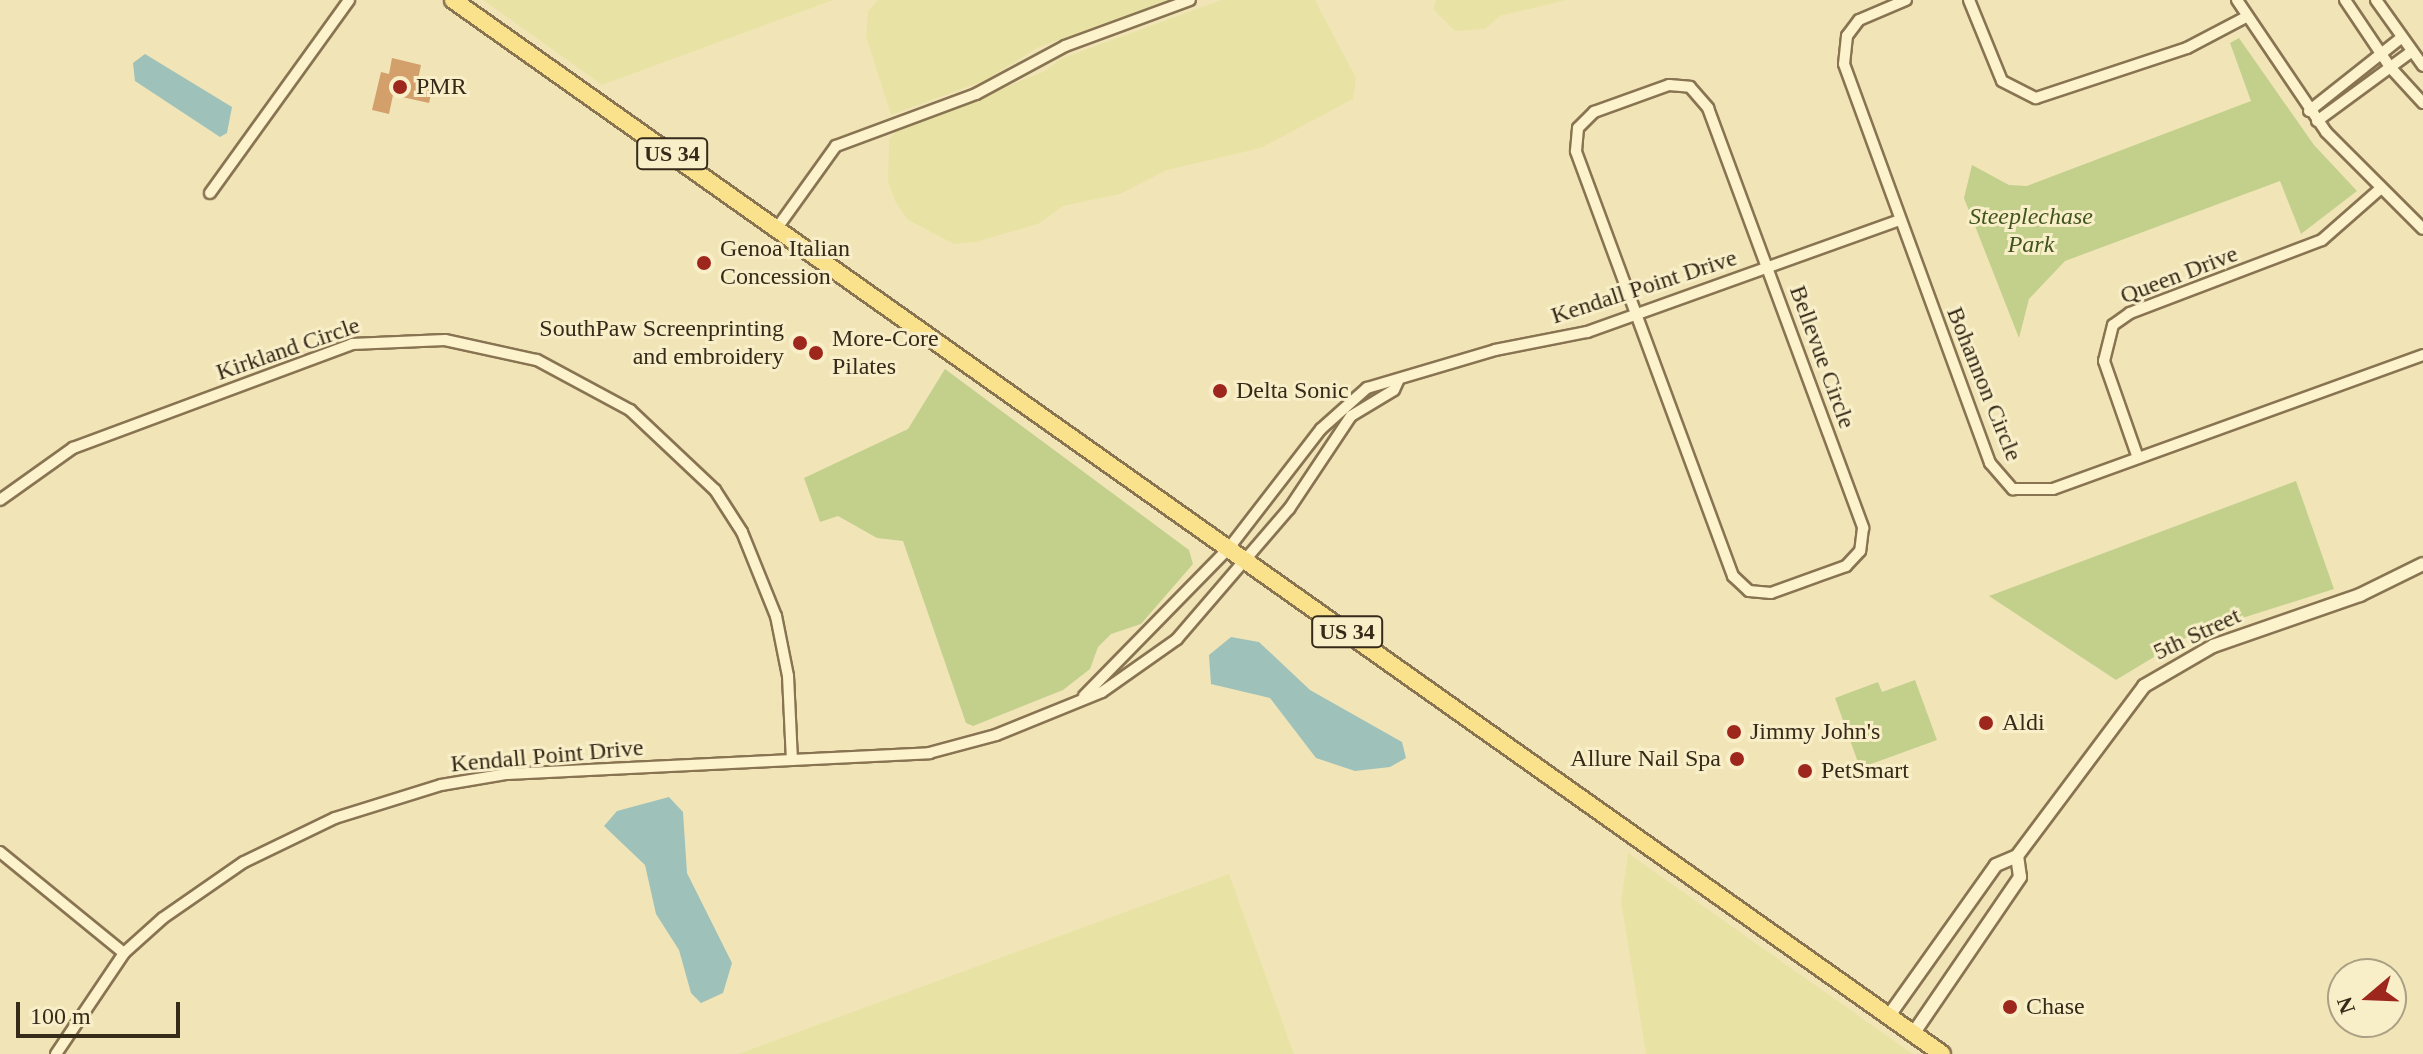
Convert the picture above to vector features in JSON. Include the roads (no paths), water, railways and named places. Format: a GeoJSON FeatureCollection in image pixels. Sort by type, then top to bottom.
{"type":"FeatureCollection","features":[{"type":"Feature","properties":{"kind":"main road","name":"US 34"},"geometry":{"type":"LineString","coordinates":[[453,0],[1942,1054]]}},
{"type":"Feature","properties":{"kind":"street"},"geometry":{"type":"LineString","coordinates":[[210,193],[349,0]]}},
{"type":"Feature","properties":{"kind":"street"},"geometry":{"type":"LineString","coordinates":[[777,228],[836,146],[976,94],[1065,46],[1190,0]]}},
{"type":"Feature","properties":{"kind":"street","name":"Bohannon Circle"},"geometry":{"type":"LineString","coordinates":[[1906,0],[1859,20],[1844,53],[1900,220],[1990,463],[2003,482],[2039,493],[2423,355]]}},
{"type":"Feature","properties":{"kind":"street"},"geometry":{"type":"LineString","coordinates":[[1969,0],[2002,81],[2036,98],[2187,48],[2246,17]]}},
{"type":"Feature","properties":{"kind":"street"},"geometry":{"type":"LineString","coordinates":[[2237,0],[2317,121],[2379,190],[2423,229]]}},
{"type":"Feature","properties":{"kind":"street"},"geometry":{"type":"LineString","coordinates":[[2345,0],[2380,55],[2423,103]]}},
{"type":"Feature","properties":{"kind":"street"},"geometry":{"type":"LineString","coordinates":[[2376,0],[2400,39],[2423,66]]}},
{"type":"Feature","properties":{"kind":"street"},"geometry":{"type":"LineString","coordinates":[[2309,111],[2400,39]]}},
{"type":"Feature","properties":{"kind":"street"},"geometry":{"type":"LineString","coordinates":[[2317,121],[2411,52]]}},
{"type":"Feature","properties":{"kind":"street","name":"Bellevue Circle"},"geometry":{"type":"LineString","coordinates":[[1669,85],[1698,93],[1767,267],[1863,528],[1857,556],[1836,570],[1771,593],[1738,584],[1636,315],[1576,151],[1578,128],[1594,112],[1669,85]]}},
{"type":"Feature","properties":{"kind":"street","name":"Queen Drive"},"geometry":{"type":"LineString","coordinates":[[2138,458],[2104,361],[2113,325],[2130,313],[2322,240],[2379,190]]}},
{"type":"Feature","properties":{"kind":"street","name":"Kendall Point Drive"},"geometry":{"type":"LineString","coordinates":[[1083,697],[1229,548],[1343,405],[1390,377],[1398,381],[1636,315],[1900,220]]}},
{"type":"Feature","properties":{"kind":"street","name":"Kirkland Circle"},"geometry":{"type":"LineString","coordinates":[[0,500],[73,448],[352,344],[445,340],[537,360],[630,410],[715,490],[742,532],[776,616],[788,676],[792,760]]}},
{"type":"Feature","properties":{"kind":"street","name":"Kendall Point Drive"},"geometry":{"type":"LineString","coordinates":[[56,1054],[124,953],[195,894],[293,836],[439,786],[507,774],[792,760],[883,759],[955,748],[1027,724],[1083,697],[1155,658],[1247,561],[1351,416],[1394,390],[1398,381]]}},
{"type":"Feature","properties":{"kind":"street","name":"5th Street"},"geometry":{"type":"LineString","coordinates":[[1888,1017],[1996,865],[2017,856],[2111,724],[2174,664],[2360,595],[2423,564]]}},
{"type":"Feature","properties":{"kind":"street"},"geometry":{"type":"LineString","coordinates":[[0,852],[124,953]]}},
{"type":"Feature","properties":{"kind":"street","name":"5th Street"},"geometry":{"type":"LineString","coordinates":[[1913,1034],[2020,877],[2017,856]]}},
{"type":"Feature","properties":{"kind":"water"},"geometry":{"type":"Polygon","coordinates":[[[145,54],[232,107],[227,133],[220,137],[135,81],[133,63],[145,54]]]}},
{"type":"Feature","properties":{"kind":"water"},"geometry":{"type":"Polygon","coordinates":[[[1231,637],[1259,642],[1310,690],[1402,742],[1406,758],[1390,767],[1355,771],[1316,758],[1270,698],[1211,684],[1209,655],[1231,637]]]}},
{"type":"Feature","properties":{"kind":"water"},"geometry":{"type":"Polygon","coordinates":[[[669,797],[683,812],[687,873],[732,963],[723,993],[701,1003],[691,993],[679,950],[656,914],[645,865],[604,826],[617,811],[669,797]]]}},
{"type":"Feature","properties":{"kind":"place","name":"PMR"},"geometry":{"type":"Point","coordinates":[400,87]}},
{"type":"Feature","properties":{"kind":"place","name":"Genoa Italian Concession"},"geometry":{"type":"Point","coordinates":[704,263]}},
{"type":"Feature","properties":{"kind":"place","name":"SouthPaw Screenprinting and embroidery"},"geometry":{"type":"Point","coordinates":[800,343]}},
{"type":"Feature","properties":{"kind":"place","name":"More-Core Pilates"},"geometry":{"type":"Point","coordinates":[816,353]}},
{"type":"Feature","properties":{"kind":"place","name":"Delta Sonic"},"geometry":{"type":"Point","coordinates":[1220,391]}},
{"type":"Feature","properties":{"kind":"place","name":"Aldi"},"geometry":{"type":"Point","coordinates":[1986,723]}},
{"type":"Feature","properties":{"kind":"place","name":"Jimmy John's"},"geometry":{"type":"Point","coordinates":[1734,732]}},
{"type":"Feature","properties":{"kind":"place","name":"Allure Nail Spa"},"geometry":{"type":"Point","coordinates":[1737,759]}},
{"type":"Feature","properties":{"kind":"place","name":"PetSmart"},"geometry":{"type":"Point","coordinates":[1805,771]}},
{"type":"Feature","properties":{"kind":"place","name":"Chase"},"geometry":{"type":"Point","coordinates":[2010,1007]}},
{"type":"Feature","properties":{"kind":"park label","name":"Steeplechase Park"},"geometry":{"type":"Point","coordinates":[2031,231]}}]}
